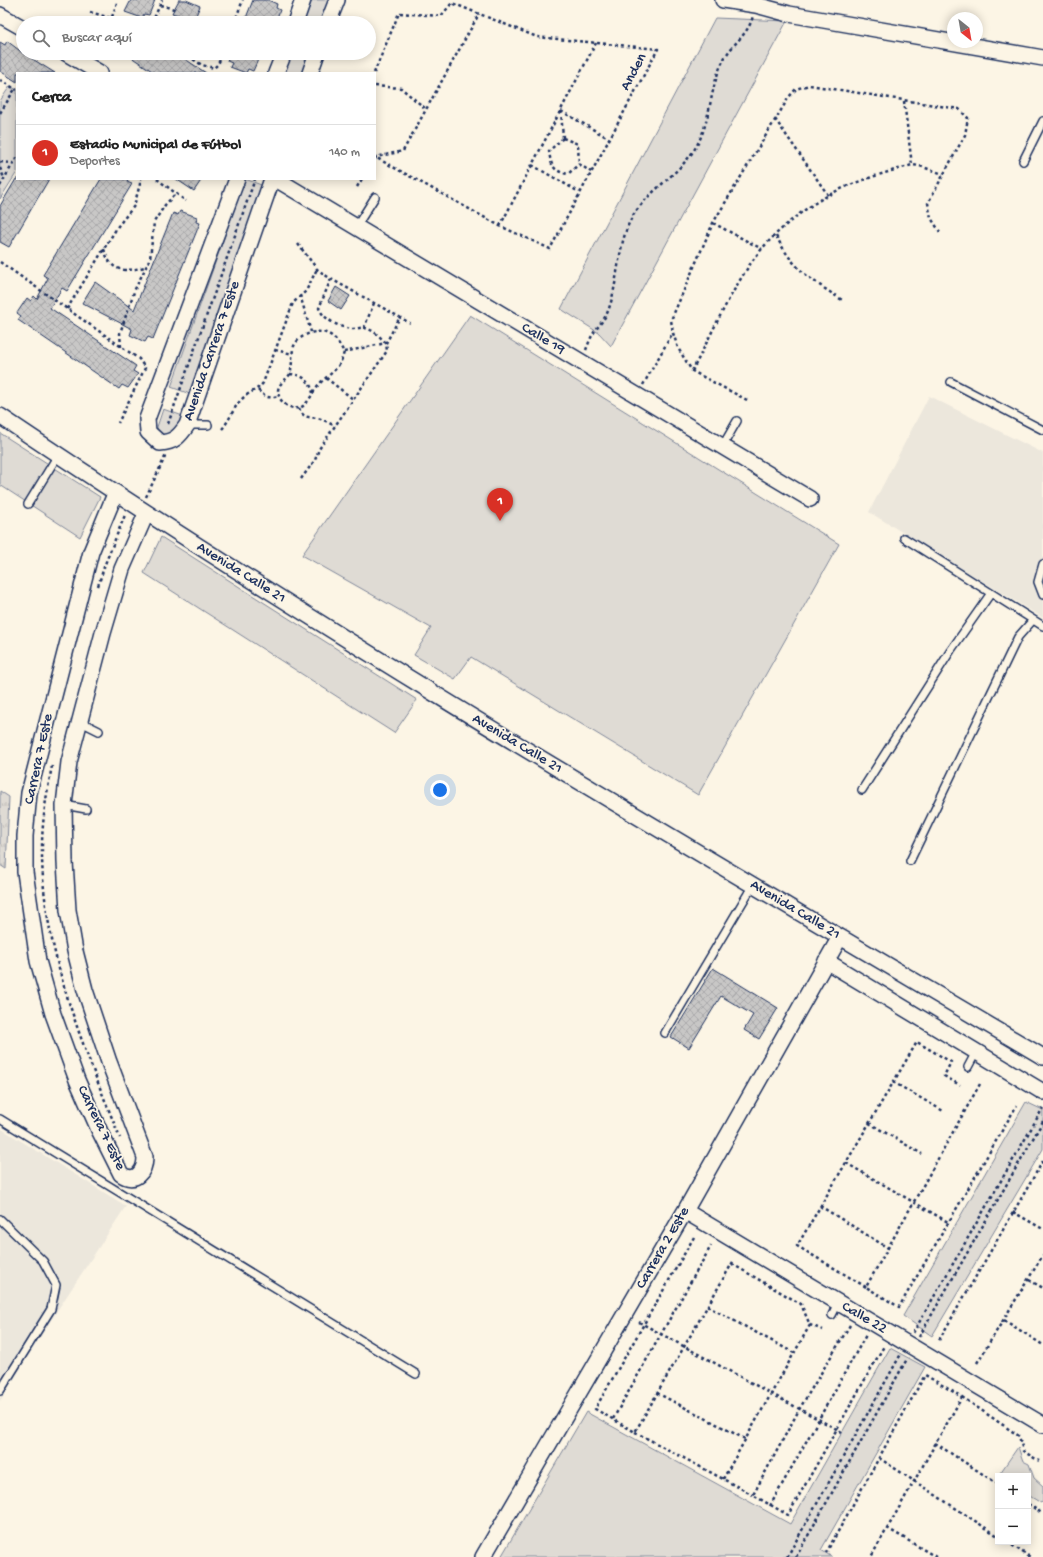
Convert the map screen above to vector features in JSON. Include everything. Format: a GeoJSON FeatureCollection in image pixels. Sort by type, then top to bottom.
{"type":"FeatureCollection","features":[{"type":"Feature","properties":{"kind":"street"},"geometry":{"type":"LineString","coordinates":[[297,16],[303,0]]}},
{"type":"Feature","properties":{"kind":"street"},"geometry":{"type":"LineString","coordinates":[[331,16],[337,0]]}},
{"type":"Feature","properties":{"kind":"street"},"geometry":{"type":"LineString","coordinates":[[723,0],[756,5],[789,14],[1043,58]]}},
{"type":"Feature","properties":{"kind":"street"},"geometry":{"type":"LineString","coordinates":[[0,15],[16,24]]}},
{"type":"Feature","properties":{"kind":"street"},"geometry":{"type":"LineString","coordinates":[[78,60],[98,72]]}},
{"type":"Feature","properties":{"kind":"street"},"geometry":{"type":"LineString","coordinates":[[276,72],[281,60]]}},
{"type":"Feature","properties":{"kind":"street"},"geometry":{"type":"LineString","coordinates":[[310,72],[315,60]]}},
{"type":"Feature","properties":{"kind":"street"},"geometry":{"type":"LineString","coordinates":[[173,442],[160,443],[153,438],[148,432],[147,419],[159,392],[237,180]]}},
{"type":"Feature","properties":{"kind":"street","name":"Avenida Carrera 7 Este"},"geometry":{"type":"LineString","coordinates":[[173,442],[181,435],[186,425],[272,180]]}},
{"type":"Feature","properties":{"kind":"street","name":"Calle 19"},"geometry":{"type":"LineString","coordinates":[[278,180],[810,499]]}},
{"type":"Feature","properties":{"kind":"street","name":"Avenida Calle 21"},"geometry":{"type":"LineString","coordinates":[[0,416],[143,512],[433,693],[1043,1057]]}},
{"type":"Feature","properties":{"kind":"street","name":"Carrera 7 Este"},"geometry":{"type":"LineString","coordinates":[[115,494],[92,552],[29,793],[25,836],[25,872],[38,961],[53,1014],[77,1080],[100,1132],[121,1174],[126,1178],[132,1178],[140,1174],[145,1166],[145,1157],[109,1062],[85,990],[75,952],[68,910],[64,805],[69,762],[79,720],[122,569],[143,512]]}},
{"type":"Feature","properties":{"kind":"street","name":"Carrera 2 Este"},"geometry":{"type":"LineString","coordinates":[[483,1557],[685,1211],[840,937]]}},
{"type":"Feature","properties":{"kind":"street","name":"Avenida Calle 21"},"geometry":{"type":"LineString","coordinates":[[826,961],[1043,1092]]}},
{"type":"Feature","properties":{"kind":"street","name":"Calle 22"},"geometry":{"type":"LineString","coordinates":[[685,1211],[835,1309],[907,1342],[1043,1425]]}},
{"type":"Feature","properties":{"kind":"lane"},"geometry":{"type":"LineString","coordinates":[[1023,162],[1043,121]]}},
{"type":"Feature","properties":{"kind":"lane"},"geometry":{"type":"LineString","coordinates":[[356,227],[375,197]]}},
{"type":"Feature","properties":{"kind":"lane"},"geometry":{"type":"LineString","coordinates":[[951,382],[1043,430]]}},
{"type":"Feature","properties":{"kind":"lane"},"geometry":{"type":"LineString","coordinates":[[722,447],[737,421]]}},
{"type":"Feature","properties":{"kind":"lane"},"geometry":{"type":"LineString","coordinates":[[186,425],[208,425]]}},
{"type":"Feature","properties":{"kind":"lane"},"geometry":{"type":"LineString","coordinates":[[28,504],[58,455]]}},
{"type":"Feature","properties":{"kind":"lane"},"geometry":{"type":"LineString","coordinates":[[904,538],[1043,626]]}},
{"type":"Feature","properties":{"kind":"lane"},"geometry":{"type":"LineString","coordinates":[[1043,564],[1038,582],[1043,595]]}},
{"type":"Feature","properties":{"kind":"lane"},"geometry":{"type":"LineString","coordinates":[[862,790],[951,650],[991,593]]}},
{"type":"Feature","properties":{"kind":"lane"},"geometry":{"type":"LineString","coordinates":[[910,861],[1018,637],[1033,620]]}},
{"type":"Feature","properties":{"kind":"lane"},"geometry":{"type":"LineString","coordinates":[[79,720],[99,731]]}},
{"type":"Feature","properties":{"kind":"lane"},"geometry":{"type":"LineString","coordinates":[[64,805],[86,809]]}},
{"type":"Feature","properties":{"kind":"lane"},"geometry":{"type":"LineString","coordinates":[[664,1033],[753,885]]}},
{"type":"Feature","properties":{"kind":"lane"},"geometry":{"type":"LineString","coordinates":[[968,1067],[976,1052]]}},
{"type":"Feature","properties":{"kind":"lane"},"geometry":{"type":"LineString","coordinates":[[0,1119],[416,1374]]}},
{"type":"Feature","properties":{"kind":"lane"},"geometry":{"type":"LineString","coordinates":[[0,1219],[43,1261],[56,1286],[51,1309],[0,1391]]}},
{"type":"Feature","properties":{"kind":"path"},"geometry":{"type":"LineString","coordinates":[[112,16],[118,0]]}},
{"type":"Feature","properties":{"kind":"path"},"geometry":{"type":"LineString","coordinates":[[155,16],[162,0]]}},
{"type":"Feature","properties":{"kind":"path"},"geometry":{"type":"LineString","coordinates":[[237,16],[243,0]]}},
{"type":"Feature","properties":{"kind":"path","name":"Anden"},"geometry":{"type":"LineString","coordinates":[[374,72],[399,13],[441,16],[452,3],[537,37],[658,49],[550,249],[500,226],[376,159]]}},
{"type":"Feature","properties":{"kind":"path"},"geometry":{"type":"LineString","coordinates":[[160,4],[174,9]]}},
{"type":"Feature","properties":{"kind":"path"},"geometry":{"type":"LineString","coordinates":[[581,362],[593,334],[608,312],[622,245],[633,215],[650,194],[692,153],[705,129],[714,82],[724,60],[751,25],[756,5]]}},
{"type":"Feature","properties":{"kind":"path"},"geometry":{"type":"LineString","coordinates":[[90,12],[108,16]]}},
{"type":"Feature","properties":{"kind":"path","name":"Anden"},"geometry":{"type":"LineString","coordinates":[[376,158],[403,152],[479,14]]}},
{"type":"Feature","properties":{"kind":"path"},"geometry":{"type":"LineString","coordinates":[[500,226],[596,43]]}},
{"type":"Feature","properties":{"kind":"path"},"geometry":{"type":"LineString","coordinates":[[194,60],[202,65],[214,68],[219,60]]}},
{"type":"Feature","properties":{"kind":"path"},"geometry":{"type":"LineString","coordinates":[[0,80],[16,90],[0,113]]}},
{"type":"Feature","properties":{"kind":"path"},"geometry":{"type":"LineString","coordinates":[[747,400],[692,371],[678,348],[673,333],[671,320],[713,222],[775,119],[796,89],[809,85],[959,109],[968,118],[965,135],[928,203],[931,218],[940,232]]}},
{"type":"Feature","properties":{"kind":"path"},"geometry":{"type":"LineString","coordinates":[[376,86],[401,88],[426,109]]}},
{"type":"Feature","properties":{"kind":"path"},"geometry":{"type":"LineString","coordinates":[[904,101],[912,165]]}},
{"type":"Feature","properties":{"kind":"path"},"geometry":{"type":"LineString","coordinates":[[561,111],[563,138]]}},
{"type":"Feature","properties":{"kind":"path"},"geometry":{"type":"LineString","coordinates":[[561,111],[610,139]]}},
{"type":"Feature","properties":{"kind":"path"},"geometry":{"type":"LineString","coordinates":[[775,119],[828,195]]}},
{"type":"Feature","properties":{"kind":"path"},"geometry":{"type":"LineString","coordinates":[[563,138],[578,144],[578,164],[568,174],[558,172],[551,163],[549,151],[563,138]]}},
{"type":"Feature","properties":{"kind":"path"},"geometry":{"type":"LineString","coordinates":[[0,186],[16,158]]}},
{"type":"Feature","properties":{"kind":"path"},"geometry":{"type":"LineString","coordinates":[[0,162],[13,163]]}},
{"type":"Feature","properties":{"kind":"path"},"geometry":{"type":"LineString","coordinates":[[578,164],[591,172]]}},
{"type":"Feature","properties":{"kind":"path"},"geometry":{"type":"LineString","coordinates":[[532,165],[580,192]]}},
{"type":"Feature","properties":{"kind":"path"},"geometry":{"type":"LineString","coordinates":[[692,371],[747,269],[762,249],[796,217],[828,195],[912,165],[920,166],[943,174]]}},
{"type":"Feature","properties":{"kind":"path"},"geometry":{"type":"LineString","coordinates":[[0,168],[4,179]]}},
{"type":"Feature","properties":{"kind":"path"},"geometry":{"type":"LineString","coordinates":[[67,309],[103,249],[118,226],[134,206],[140,180]]}},
{"type":"Feature","properties":{"kind":"path"},"geometry":{"type":"LineString","coordinates":[[158,180],[186,201]]}},
{"type":"Feature","properties":{"kind":"path"},"geometry":{"type":"LineString","coordinates":[[168,424],[254,180]]}},
{"type":"Feature","properties":{"kind":"path"},"geometry":{"type":"LineString","coordinates":[[357,186],[361,180]]}},
{"type":"Feature","properties":{"kind":"path"},"geometry":{"type":"LineString","coordinates":[[121,346],[120,333],[134,289],[150,259],[154,222],[165,205],[176,193]]}},
{"type":"Feature","properties":{"kind":"path"},"geometry":{"type":"LineString","coordinates":[[713,222],[762,249]]}},
{"type":"Feature","properties":{"kind":"path"},"geometry":{"type":"LineString","coordinates":[[776,236],[786,254],[798,269],[842,300]]}},
{"type":"Feature","properties":{"kind":"path"},"geometry":{"type":"LineString","coordinates":[[298,244],[317,269],[331,279],[410,323]]}},
{"type":"Feature","properties":{"kind":"path"},"geometry":{"type":"LineString","coordinates":[[103,249],[106,258],[112,265],[123,271],[146,267]]}},
{"type":"Feature","properties":{"kind":"path"},"geometry":{"type":"LineString","coordinates":[[0,262],[139,359],[145,368],[118,423]]}},
{"type":"Feature","properties":{"kind":"path"},"geometry":{"type":"LineString","coordinates":[[222,429],[229,422],[239,401],[249,393],[258,390],[263,383],[293,303],[306,291],[317,269]]}},
{"type":"Feature","properties":{"kind":"path"},"geometry":{"type":"LineString","coordinates":[[331,279],[319,308],[322,315],[338,325],[351,329],[364,328],[374,332],[386,343]]}},
{"type":"Feature","properties":{"kind":"path"},"geometry":{"type":"LineString","coordinates":[[300,295],[311,332]]}},
{"type":"Feature","properties":{"kind":"path"},"geometry":{"type":"LineString","coordinates":[[364,328],[374,303]]}},
{"type":"Feature","properties":{"kind":"path"},"geometry":{"type":"LineString","coordinates":[[301,479],[315,460],[319,449],[387,351],[386,343],[400,317]]}},
{"type":"Feature","properties":{"kind":"path"},"geometry":{"type":"LineString","coordinates":[[311,332],[328,333],[336,340],[344,352],[340,366],[318,383],[307,403],[299,408],[289,407],[282,402],[278,396],[278,389],[281,383],[290,374],[294,346],[305,335],[311,332]]}},
{"type":"Feature","properties":{"kind":"path"},"geometry":{"type":"LineString","coordinates":[[637,396],[673,333]]}},
{"type":"Feature","properties":{"kind":"path"},"geometry":{"type":"LineString","coordinates":[[344,352],[386,343]]}},
{"type":"Feature","properties":{"kind":"path"},"geometry":{"type":"LineString","coordinates":[[275,350],[293,354]]}},
{"type":"Feature","properties":{"kind":"path"},"geometry":{"type":"LineString","coordinates":[[290,374],[305,378],[311,385],[313,393]]}},
{"type":"Feature","properties":{"kind":"path"},"geometry":{"type":"LineString","coordinates":[[326,378],[353,400]]}},
{"type":"Feature","properties":{"kind":"path"},"geometry":{"type":"LineString","coordinates":[[258,390],[264,396],[270,398],[278,396]]}},
{"type":"Feature","properties":{"kind":"path"},"geometry":{"type":"LineString","coordinates":[[299,408],[302,415],[307,418],[317,418],[335,426]]}},
{"type":"Feature","properties":{"kind":"path"},"geometry":{"type":"LineString","coordinates":[[143,512],[173,442]]}},
{"type":"Feature","properties":{"kind":"path"},"geometry":{"type":"LineString","coordinates":[[960,1085],[944,1076],[951,1062],[917,1042],[797,1246],[899,1307],[1017,1105]]}},
{"type":"Feature","properties":{"kind":"path"},"geometry":{"type":"LineString","coordinates":[[893,1082],[945,1112]]}},
{"type":"Feature","properties":{"kind":"path"},"geometry":{"type":"LineString","coordinates":[[866,1287],[980,1084]]}},
{"type":"Feature","properties":{"kind":"path"},"geometry":{"type":"LineString","coordinates":[[869,1123],[922,1154]]}},
{"type":"Feature","properties":{"kind":"path"},"geometry":{"type":"LineString","coordinates":[[939,1340],[1043,1161]]}},
{"type":"Feature","properties":{"kind":"path"},"geometry":{"type":"LineString","coordinates":[[846,1163],[948,1222]]}},
{"type":"Feature","properties":{"kind":"path"},"geometry":{"type":"LineString","coordinates":[[820,1206],[888,1248]]}},
{"type":"Feature","properties":{"kind":"path"},"geometry":{"type":"LineString","coordinates":[[1013,1212],[1043,1229]]}},
{"type":"Feature","properties":{"kind":"path"},"geometry":{"type":"LineString","coordinates":[[694,1237],[595,1410],[788,1515],[884,1345]]}},
{"type":"Feature","properties":{"kind":"path"},"geometry":{"type":"LineString","coordinates":[[613,1419],[711,1246]]}},
{"type":"Feature","properties":{"kind":"path"},"geometry":{"type":"LineString","coordinates":[[977,1363],[1043,1255]]}},
{"type":"Feature","properties":{"kind":"path"},"geometry":{"type":"LineString","coordinates":[[635,1432],[734,1260]]}},
{"type":"Feature","properties":{"kind":"path"},"geometry":{"type":"LineString","coordinates":[[732,1264],[801,1304],[810,1325],[823,1330]]}},
{"type":"Feature","properties":{"kind":"path"},"geometry":{"type":"LineString","coordinates":[[1029,1280],[1043,1288]]}},
{"type":"Feature","properties":{"kind":"path"},"geometry":{"type":"LineString","coordinates":[[707,1306],[794,1353]]}},
{"type":"Feature","properties":{"kind":"path"},"geometry":{"type":"LineString","coordinates":[[1004,1320],[1043,1345]]}},
{"type":"Feature","properties":{"kind":"path"},"geometry":{"type":"LineString","coordinates":[[639,1322],[842,1432]]}},
{"type":"Feature","properties":{"kind":"path"},"geometry":{"type":"LineString","coordinates":[[723,1479],[810,1325]]}},
{"type":"Feature","properties":{"kind":"path"},"geometry":{"type":"LineString","coordinates":[[752,1495],[800,1408],[850,1325]]}},
{"type":"Feature","properties":{"kind":"path"},"geometry":{"type":"LineString","coordinates":[[770,1506],[866,1334]]}},
{"type":"Feature","properties":{"kind":"path"},"geometry":{"type":"LineString","coordinates":[[826,1553],[925,1375],[1019,1436],[1023,1452],[1039,1461]]}},
{"type":"Feature","properties":{"kind":"path"},"geometry":{"type":"LineString","coordinates":[[657,1393],[745,1439]]}},
{"type":"Feature","properties":{"kind":"path"},"geometry":{"type":"LineString","coordinates":[[872,1557],[962,1398]]}},
{"type":"Feature","properties":{"kind":"path"},"geometry":{"type":"LineString","coordinates":[[935,1444],[995,1482]]}},
{"type":"Feature","properties":{"kind":"path"},"geometry":{"type":"LineString","coordinates":[[879,1458],[995,1534]]}},
{"type":"Feature","properties":{"kind":"path"},"geometry":{"type":"LineString","coordinates":[[1031,1506],[1043,1514]]}},
{"type":"Feature","properties":{"kind":"path"},"geometry":{"type":"LineString","coordinates":[[888,1528],[936,1557]]}},
{"type":"Feature","properties":{"kind":"path"},"geometry":{"type":"LineString","coordinates":[[1012,1545],[1030,1557]]}},
{"type":"Feature","properties":{"kind":"shaded area"},"geometry":{"type":"Polygon","coordinates":[[[929,396],[1043,453],[1043,618],[869,512],[929,396]]]}},
{"type":"Feature","properties":{"kind":"shaded area"},"geometry":{"type":"Polygon","coordinates":[[[0,1128],[126,1206],[0,1401],[0,1128]]]}},
{"type":"Feature","properties":{"kind":"green space"},"geometry":{"type":"Polygon","coordinates":[[[312,0],[332,0],[326,16],[306,16],[312,0]]]}},
{"type":"Feature","properties":{"kind":"green space"},"geometry":{"type":"Polygon","coordinates":[[[715,18],[787,21],[611,346],[599,333],[561,309],[715,18]]]}},
{"type":"Feature","properties":{"kind":"green space"},"geometry":{"type":"Polygon","coordinates":[[[290,60],[309,60],[304,72],[285,72],[290,60]]]}},
{"type":"Feature","properties":{"kind":"green space"},"geometry":{"type":"Polygon","coordinates":[[[10,86],[16,89],[16,174],[0,199],[0,101],[10,86]]]}},
{"type":"Feature","properties":{"kind":"green space"},"geometry":{"type":"Polygon","coordinates":[[[245,180],[264,186],[190,394],[171,387],[245,180]]]}},
{"type":"Feature","properties":{"kind":"green space"},"geometry":{"type":"Polygon","coordinates":[[[470,315],[839,544],[698,795],[471,657],[455,679],[414,655],[431,628],[302,555],[470,315]]]}},
{"type":"Feature","properties":{"kind":"green space"},"geometry":{"type":"Polygon","coordinates":[[[163,409],[183,416],[179,429],[165,436],[158,433],[157,427],[163,409]]]}},
{"type":"Feature","properties":{"kind":"green space"},"geometry":{"type":"Polygon","coordinates":[[[0,433],[100,497],[80,537],[0,485],[0,433]]]}},
{"type":"Feature","properties":{"kind":"green space"},"geometry":{"type":"Polygon","coordinates":[[[161,537],[417,700],[394,733],[144,573],[161,537]]]}},
{"type":"Feature","properties":{"kind":"green space"},"geometry":{"type":"Polygon","coordinates":[[[0,791],[9,797],[6,869],[0,865],[0,791]]]}},
{"type":"Feature","properties":{"kind":"green space"},"geometry":{"type":"Polygon","coordinates":[[[1026,1102],[1043,1110],[1043,1149],[932,1336],[903,1316],[1026,1102]]]}},
{"type":"Feature","properties":{"kind":"green space"},"geometry":{"type":"Polygon","coordinates":[[[890,1348],[925,1367],[821,1550],[832,1557],[501,1557],[586,1412],[790,1524],[890,1348]]]}},
{"type":"Feature","properties":{"kind":"green space"},"geometry":{"type":"Polygon","coordinates":[[[1018,1447],[1023,1461],[1029,1464],[1034,1478],[1043,1486],[1043,1501],[1041,1503],[1031,1497],[1031,1473],[1000,1473],[1018,1447]]]}},
{"type":"Feature","properties":{"kind":"building"},"geometry":{"type":"Polygon","coordinates":[[[131,0],[155,0],[149,15],[144,14],[143,16],[136,16],[125,12],[131,0]]]}},
{"type":"Feature","properties":{"kind":"building"},"geometry":{"type":"Polygon","coordinates":[[[179,0],[186,0],[200,6],[196,16],[181,16],[172,13],[179,0]]]}},
{"type":"Feature","properties":{"kind":"building"},"geometry":{"type":"Polygon","coordinates":[[[253,0],[268,0],[277,4],[276,8],[280,10],[278,16],[247,16],[253,0]]]}},
{"type":"Feature","properties":{"kind":"building"},"geometry":{"type":"Polygon","coordinates":[[[7,41],[16,48],[16,60],[34,60],[53,72],[16,72],[16,81],[0,71],[0,42],[5,45],[7,41]]]}},
{"type":"Feature","properties":{"kind":"building"},"geometry":{"type":"Polygon","coordinates":[[[136,60],[186,60],[204,72],[154,72],[136,60]]]}},
{"type":"Feature","properties":{"kind":"building"},"geometry":{"type":"Polygon","coordinates":[[[258,60],[253,71],[248,69],[246,72],[230,67],[232,63],[227,61],[258,60]]]}},
{"type":"Feature","properties":{"kind":"building"},"geometry":{"type":"Polygon","coordinates":[[[16,179],[48,180],[9,247],[0,242],[0,206],[16,179]]]}},
{"type":"Feature","properties":{"kind":"building"},"geometry":{"type":"Polygon","coordinates":[[[100,180],[128,180],[127,182],[132,184],[67,291],[62,288],[50,308],[136,366],[133,371],[138,374],[128,388],[122,385],[119,389],[18,320],[21,316],[17,313],[27,298],[31,301],[34,296],[37,299],[48,278],[43,275],[100,180]]]}},
{"type":"Feature","properties":{"kind":"building"},"geometry":{"type":"Polygon","coordinates":[[[178,180],[201,180],[194,191],[178,180]]]}},
{"type":"Feature","properties":{"kind":"building"},"geometry":{"type":"Polygon","coordinates":[[[180,211],[197,217],[196,222],[200,223],[153,339],[148,337],[145,342],[130,335],[132,329],[82,303],[95,282],[134,310],[173,213],[178,215],[180,211]]]}},
{"type":"Feature","properties":{"kind":"building"},"geometry":{"type":"Polygon","coordinates":[[[336,287],[350,296],[341,310],[328,301],[336,287]]]}},
{"type":"Feature","properties":{"kind":"building"},"geometry":{"type":"Polygon","coordinates":[[[713,968],[778,1008],[759,1039],[744,1030],[753,1015],[721,996],[689,1048],[671,1037],[713,968]]]}},
{"type":"Feature","properties":{"kind":"place","name":"Estadio Municipal de Fútbol"},"geometry":{"type":"Point","coordinates":[500,521]}}]}
